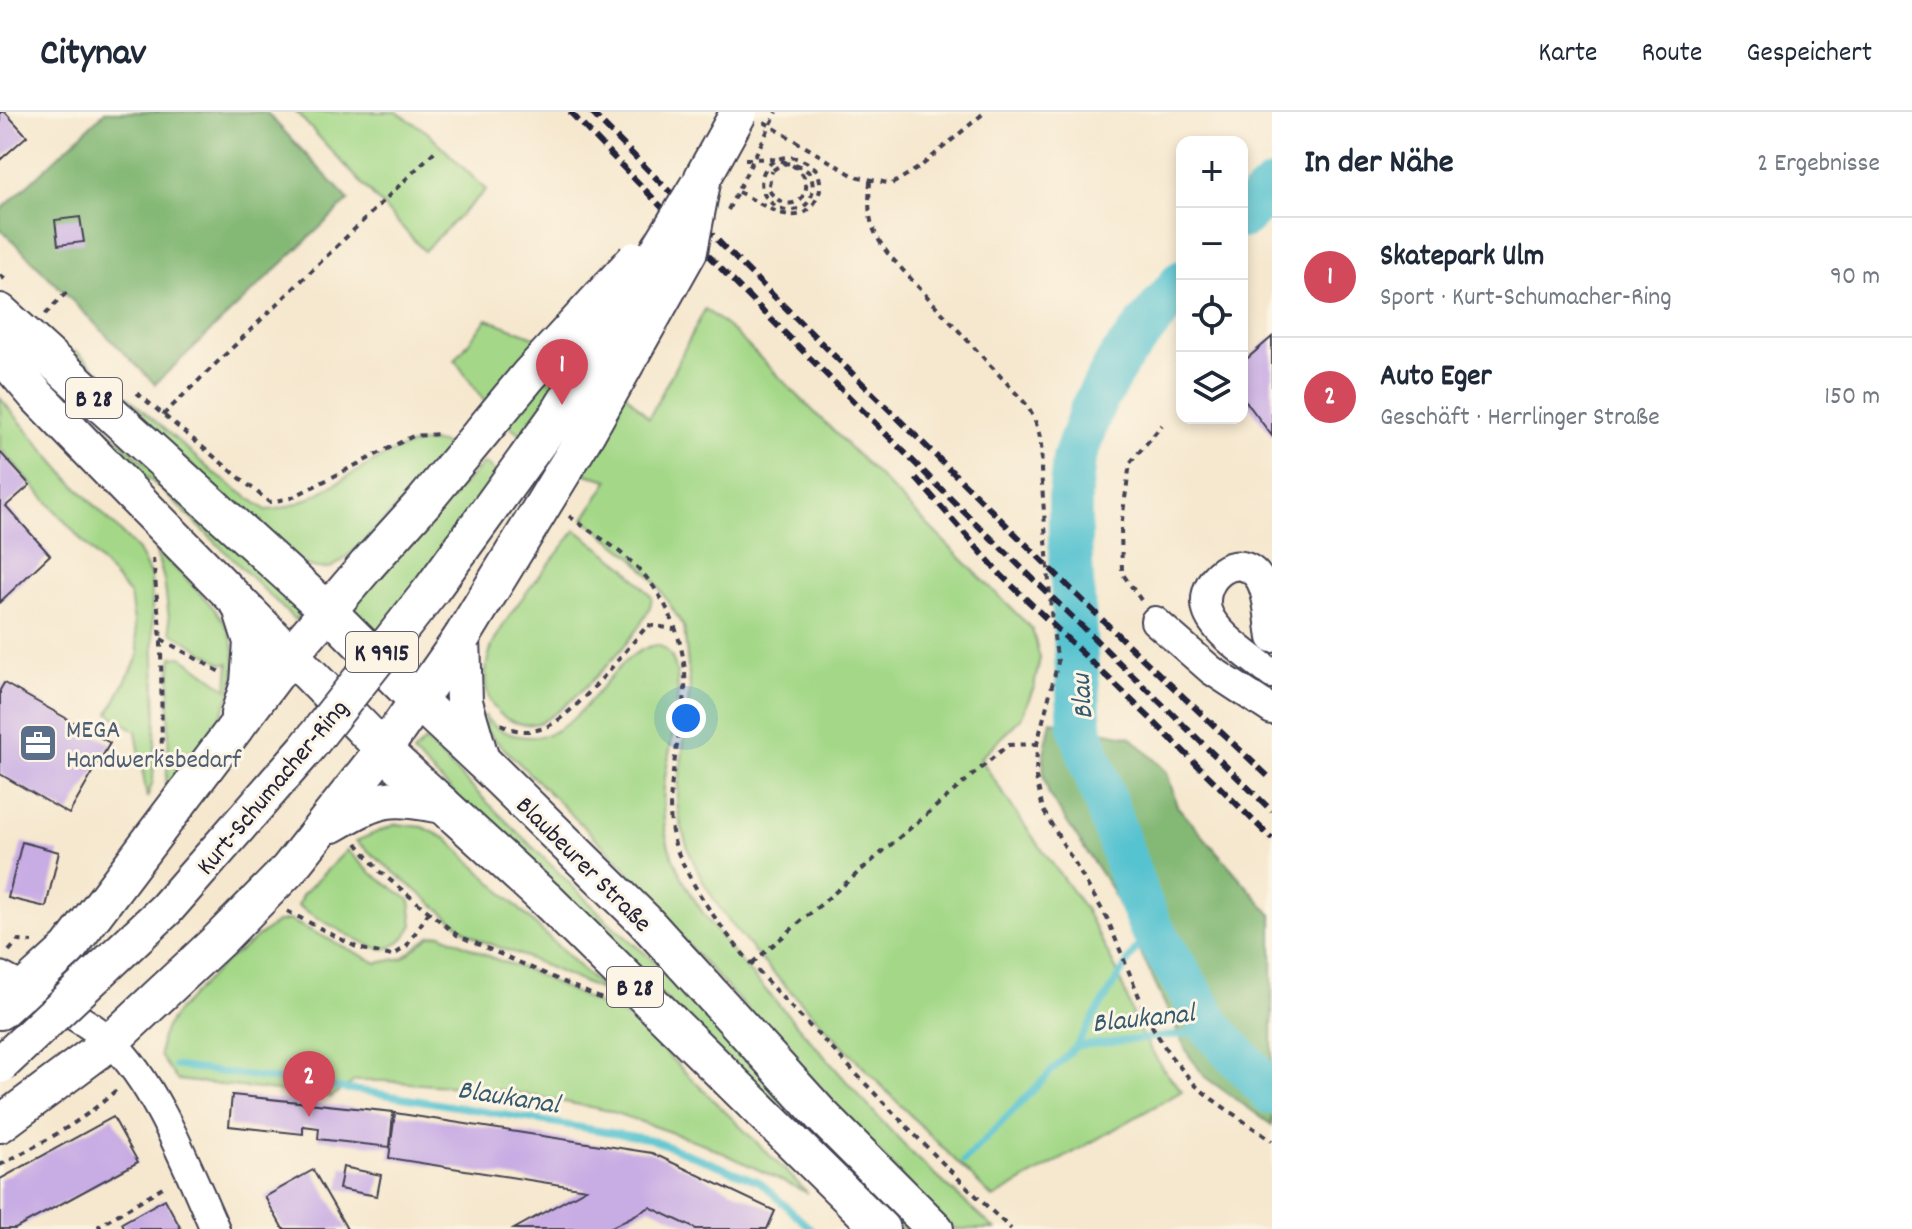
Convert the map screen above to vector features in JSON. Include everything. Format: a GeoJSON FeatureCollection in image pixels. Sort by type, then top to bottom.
{"type":"FeatureCollection","features":[{"type":"Feature","properties":{"kind":"main road","name":"Kurt-Schumacher-Ring"},"geometry":{"type":"LineString","coordinates":[[0,1065],[166,909],[306,749],[432,589],[557,416],[701,181],[749,116]]}},
{"type":"Feature","properties":{"kind":"main road"},"geometry":{"type":"LineString","coordinates":[[8,992],[68,949],[327,610],[423,503],[529,375],[655,238],[701,181]]}},
{"type":"Feature","properties":{"kind":"main road"},"geometry":{"type":"LineString","coordinates":[[335,835],[384,749],[462,637],[588,431],[689,251],[701,181]]}},
{"type":"Feature","properties":{"kind":"main road","name":"B 28"},"geometry":{"type":"LineString","coordinates":[[5,298],[327,610]]}},
{"type":"Feature","properties":{"kind":"main road","name":"B 28"},"geometry":{"type":"LineString","coordinates":[[0,353],[36,395],[291,654]]}},
{"type":"Feature","properties":{"kind":"main road"},"geometry":{"type":"LineString","coordinates":[[234,730],[249,683],[252,642],[239,601]]}},
{"type":"Feature","properties":{"kind":"main road","name":"Blaubeurer Straße"},"geometry":{"type":"LineString","coordinates":[[327,610],[644,920],[822,1116],[935,1229]]}},
{"type":"Feature","properties":{"kind":"main road"},"geometry":{"type":"LineString","coordinates":[[462,637],[464,702],[481,760]]}},
{"type":"Feature","properties":{"kind":"main road","name":"Blaubeurer Straße"},"geometry":{"type":"LineString","coordinates":[[291,654],[384,749],[549,902],[881,1229]]}},
{"type":"Feature","properties":{"kind":"main road"},"geometry":{"type":"LineString","coordinates":[[0,1124],[110,1042],[288,870],[335,835],[358,809],[385,798],[443,805]]}},
{"type":"Feature","properties":{"kind":"street"},"geometry":{"type":"LineString","coordinates":[[1272,638],[1259,578],[1241,567],[1227,567],[1218,572],[1206,596],[1208,611],[1217,628],[1272,674]]}},
{"type":"Feature","properties":{"kind":"street"},"geometry":{"type":"LineString","coordinates":[[1155,621],[1211,670],[1272,710]]}},
{"type":"Feature","properties":{"kind":"street"},"geometry":{"type":"LineString","coordinates":[[8,992],[110,1042],[140,1079],[189,1171],[215,1229]]}},
{"type":"Feature","properties":{"kind":"path"},"geometry":{"type":"LineString","coordinates":[[749,116],[854,176],[892,184],[905,177],[985,112]]}},
{"type":"Feature","properties":{"kind":"path"},"geometry":{"type":"LineString","coordinates":[[163,415],[437,149]]}},
{"type":"Feature","properties":{"kind":"path"},"geometry":{"type":"LineString","coordinates":[[738,192],[782,215],[802,215],[811,209],[821,189],[817,170],[808,162],[788,155],[779,158],[765,170],[761,180],[762,191],[780,209],[792,211],[805,206],[815,184],[810,173],[792,162],[781,163],[772,171],[768,189],[773,197],[783,203],[792,204],[801,200],[807,183],[794,166]]}},
{"type":"Feature","properties":{"kind":"path"},"geometry":{"type":"LineString","coordinates":[[870,181],[869,222],[875,237],[1026,404],[1038,423],[1043,445],[1041,470],[1052,624],[1058,662],[1037,744],[1036,777],[1043,810],[1107,918],[1149,1021],[1169,1054],[1195,1085],[1272,1141]]}},
{"type":"Feature","properties":{"kind":"path"},"geometry":{"type":"LineString","coordinates":[[0,275],[5,298]]}},
{"type":"Feature","properties":{"kind":"path"},"geometry":{"type":"LineString","coordinates":[[129,387],[269,502],[291,498],[413,436],[446,434]]}},
{"type":"Feature","properties":{"kind":"path"},"geometry":{"type":"LineString","coordinates":[[1155,621],[1122,573],[1121,527],[1130,463],[1162,425]]}},
{"type":"Feature","properties":{"kind":"path"},"geometry":{"type":"LineString","coordinates":[[560,510],[629,559],[656,589],[667,608],[684,664],[683,702],[669,800],[671,827],[678,853],[713,916],[776,991],[937,1158],[1011,1229]]}},
{"type":"Feature","properties":{"kind":"path"},"geometry":{"type":"LineString","coordinates":[[153,557],[161,639],[162,777]]}},
{"type":"Feature","properties":{"kind":"path"},"geometry":{"type":"LineString","coordinates":[[492,717],[503,727],[517,731],[545,727],[571,709],[648,625],[674,629]]}},
{"type":"Feature","properties":{"kind":"path"},"geometry":{"type":"LineString","coordinates":[[161,639],[230,678]]}},
{"type":"Feature","properties":{"kind":"path"},"geometry":{"type":"LineString","coordinates":[[752,963],[1008,745],[1037,744]]}},
{"type":"Feature","properties":{"kind":"path"},"geometry":{"type":"LineString","coordinates":[[335,835],[457,935],[610,1002]]}},
{"type":"Feature","properties":{"kind":"path"},"geometry":{"type":"LineString","coordinates":[[284,909],[358,948],[392,956],[406,947],[429,912]]}},
{"type":"Feature","properties":{"kind":"path"},"geometry":{"type":"LineString","coordinates":[[18,941],[36,942]]}},
{"type":"Feature","properties":{"kind":"path"},"geometry":{"type":"LineString","coordinates":[[0,1165],[53,1136],[106,1100]]}},
{"type":"Feature","properties":{"kind":"path"},"geometry":{"type":"LineString","coordinates":[[101,1229],[99,1226],[189,1171]]}},
{"type":"Feature","properties":{"kind":"green space"},"geometry":{"type":"Polygon","coordinates":[[[105,112],[266,112],[349,200],[155,384],[0,228],[0,211],[105,112]]]}},
{"type":"Feature","properties":{"kind":"green space"},"geometry":{"type":"Polygon","coordinates":[[[296,112],[397,112],[427,132],[486,190],[424,251],[296,112]]]}},
{"type":"Feature","properties":{"kind":"green space"},"geometry":{"type":"Polygon","coordinates":[[[705,309],[735,333],[1032,629],[1040,658],[1034,687],[1021,718],[980,758],[1085,909],[1118,973],[1137,1026],[1162,1068],[1182,1091],[993,1198],[782,982],[734,928],[714,899],[684,836],[677,802],[690,686],[684,627],[656,583],[635,559],[584,519],[609,480],[573,471],[494,415],[455,360],[487,319],[558,346],[625,393],[649,418],[705,309]]]}},
{"type":"Feature","properties":{"kind":"green space"},"geometry":{"type":"Polygon","coordinates":[[[0,333],[307,608],[295,620],[160,488],[62,406],[0,333]]]}},
{"type":"Feature","properties":{"kind":"green space"},"geometry":{"type":"Polygon","coordinates":[[[61,347],[78,353],[215,474],[266,510],[289,506],[312,497],[407,446],[430,442],[451,446],[356,549],[329,568],[314,567],[299,563],[61,347]]]}},
{"type":"Feature","properties":{"kind":"green space"},"geometry":{"type":"Polygon","coordinates":[[[0,398],[69,479],[138,550],[151,577],[156,717],[153,781],[147,798],[136,731],[109,713],[139,655],[130,595],[0,448],[0,398]]]}},
{"type":"Feature","properties":{"kind":"green space"},"geometry":{"type":"Polygon","coordinates":[[[484,463],[503,478],[382,642],[344,606],[484,463]]]}},
{"type":"Feature","properties":{"kind":"green space"},"geometry":{"type":"Polygon","coordinates":[[[576,530],[625,567],[651,596],[649,608],[625,645],[567,704],[538,723],[516,723],[502,716],[487,693],[489,655],[503,626],[576,530]]]}},
{"type":"Feature","properties":{"kind":"green space"},"geometry":{"type":"Polygon","coordinates":[[[155,548],[219,615],[232,639],[235,665],[231,690],[221,715],[161,807],[167,770],[172,657],[181,656],[227,689],[229,663],[222,663],[171,632],[164,580],[155,548]]]}},
{"type":"Feature","properties":{"kind":"green space"},"geometry":{"type":"Polygon","coordinates":[[[657,645],[669,653],[676,668],[677,708],[664,786],[664,814],[670,850],[684,882],[727,946],[874,1113],[924,1165],[995,1229],[954,1229],[932,1209],[680,937],[626,868],[486,731],[484,715],[497,728],[514,735],[538,737],[558,730],[576,716],[622,665],[638,652],[657,645]]]}},
{"type":"Feature","properties":{"kind":"green space"},"geometry":{"type":"Polygon","coordinates":[[[1051,721],[1131,737],[1167,772],[1177,806],[1272,915],[1272,1125],[1205,1077],[1188,1054],[1110,887],[1049,795],[1043,758],[1051,721]]]}},
{"type":"Feature","properties":{"kind":"green space"},"geometry":{"type":"Polygon","coordinates":[[[425,741],[616,929],[679,982],[917,1229],[901,1229],[413,753],[425,741]]]}},
{"type":"Feature","properties":{"kind":"green space"},"geometry":{"type":"Polygon","coordinates":[[[396,824],[423,827],[447,839],[605,992],[467,932],[356,841],[396,824]]]}},
{"type":"Feature","properties":{"kind":"green space"},"geometry":{"type":"Polygon","coordinates":[[[347,850],[371,873],[410,900],[413,925],[394,946],[384,949],[367,944],[298,906],[302,895],[347,850]]]}},
{"type":"Feature","properties":{"kind":"green space"},"geometry":{"type":"Polygon","coordinates":[[[289,920],[377,963],[403,958],[430,936],[441,934],[527,970],[632,1020],[808,1193],[704,1144],[610,1111],[509,1091],[355,1081],[331,1097],[177,1080],[160,1056],[166,1027],[178,1010],[224,963],[276,923],[289,920]]]}},
{"type":"Feature","properties":{"kind":"building"},"geometry":{"type":"Polygon","coordinates":[[[0,112],[5,112],[27,136],[0,160],[0,112]]]}},
{"type":"Feature","properties":{"kind":"building"},"geometry":{"type":"Polygon","coordinates":[[[80,217],[84,242],[58,245],[55,220],[80,217]]]}},
{"type":"Feature","properties":{"kind":"building"},"geometry":{"type":"Polygon","coordinates":[[[1272,337],[1272,436],[1248,404],[1248,358],[1272,337]]]}},
{"type":"Feature","properties":{"kind":"building"},"geometry":{"type":"Polygon","coordinates":[[[0,452],[30,485],[6,506],[50,555],[0,602],[0,452]]]}},
{"type":"Feature","properties":{"kind":"building"},"geometry":{"type":"Polygon","coordinates":[[[4,683],[110,743],[69,814],[0,774],[0,690],[4,683]]]}},
{"type":"Feature","properties":{"kind":"building"},"geometry":{"type":"Polygon","coordinates":[[[22,842],[59,852],[46,907],[8,898],[22,842]]]}},
{"type":"Feature","properties":{"kind":"building"},"geometry":{"type":"Polygon","coordinates":[[[232,1095],[393,1112],[390,1147],[318,1139],[319,1128],[303,1126],[303,1134],[229,1126],[232,1095]]]}},
{"type":"Feature","properties":{"kind":"building"},"geometry":{"type":"Polygon","coordinates":[[[395,1113],[652,1153],[775,1211],[767,1229],[696,1229],[650,1207],[608,1229],[514,1229],[586,1189],[389,1158],[395,1113]]]}},
{"type":"Feature","properties":{"kind":"building"},"geometry":{"type":"Polygon","coordinates":[[[113,1117],[138,1162],[15,1229],[0,1229],[0,1179],[113,1117]]]}},
{"type":"Feature","properties":{"kind":"building"},"geometry":{"type":"Polygon","coordinates":[[[343,1167],[381,1175],[377,1196],[339,1189],[343,1167]]]}},
{"type":"Feature","properties":{"kind":"building"},"geometry":{"type":"Polygon","coordinates":[[[313,1170],[347,1229],[283,1229],[265,1197],[313,1170]]]}},
{"type":"Feature","properties":{"kind":"building"},"geometry":{"type":"Polygon","coordinates":[[[165,1199],[181,1229],[125,1229],[122,1223],[165,1199]]]}},
{"type":"Feature","properties":{"kind":"waterway","name":"Blau"},"geometry":{"type":"LineString","coordinates":[[1248,211],[1272,189]]}},
{"type":"Feature","properties":{"kind":"waterway","name":"Blau"},"geometry":{"type":"LineString","coordinates":[[1176,289],[1118,361],[1092,408],[1074,459],[1070,544],[1080,728],[1150,926],[1214,1031],[1272,1093]]}},
{"type":"Feature","properties":{"kind":"waterway","name":"Blaukanal"},"geometry":{"type":"LineString","coordinates":[[1076,1046],[1150,926]]}},
{"type":"Feature","properties":{"kind":"waterway","name":"Blaukanal"},"geometry":{"type":"LineString","coordinates":[[964,1161],[1076,1046],[1214,1031]]}},
{"type":"Feature","properties":{"kind":"waterway","name":"Blaukanal"},"geometry":{"type":"LineString","coordinates":[[175,1066],[369,1092],[650,1139],[760,1182],[811,1229]]}},
{"type":"Feature","properties":{"kind":"railway"},"geometry":{"type":"LineString","coordinates":[[570,112],[731,279],[960,508],[1272,811]]}},
{"type":"Feature","properties":{"kind":"railway"},"geometry":{"type":"LineString","coordinates":[[591,112],[1126,643],[1272,780]]}},
{"type":"Feature","properties":{"kind":"railway"},"geometry":{"type":"LineString","coordinates":[[916,478],[1002,576],[1272,839]]}},
{"type":"Feature","properties":{"kind":"place","name":"Skatepark Ulm"},"geometry":{"type":"Point","coordinates":[562,405]}},
{"type":"Feature","properties":{"kind":"place","name":"MEGA Handwerksbedarf"},"geometry":{"type":"Point","coordinates":[38,743]}},
{"type":"Feature","properties":{"kind":"place","name":"Auto Eger"},"geometry":{"type":"Point","coordinates":[309,1117]}}]}
